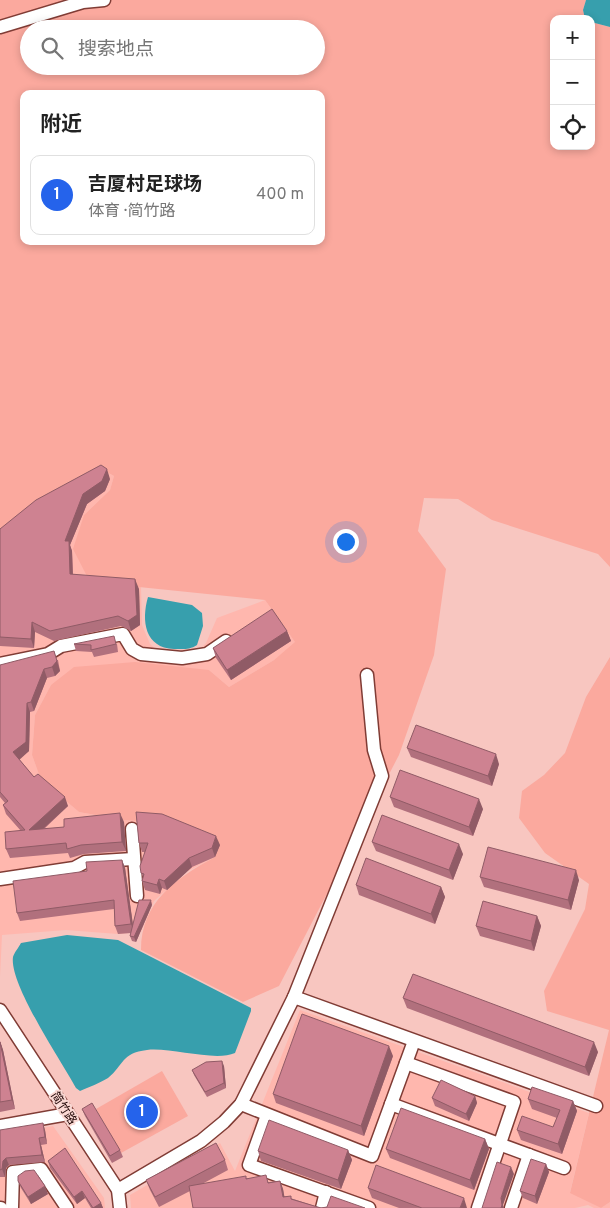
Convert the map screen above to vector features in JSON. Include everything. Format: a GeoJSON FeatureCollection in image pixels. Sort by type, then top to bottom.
{"type":"FeatureCollection","features":[{"type":"Feature","properties":{"kind":"street"},"geometry":{"type":"LineString","coordinates":[[23,20],[83,2],[104,0]]}},
{"type":"Feature","properties":{"kind":"street"},"geometry":{"type":"LineString","coordinates":[[0,27],[20,21]]}},
{"type":"Feature","properties":{"kind":"street"},"geometry":{"type":"LineString","coordinates":[[0,664],[48,654],[62,646],[122,634],[132,649],[141,654],[182,658],[207,654],[238,632]]}},
{"type":"Feature","properties":{"kind":"street"},"geometry":{"type":"LineString","coordinates":[[118,1190],[201,1141],[224,1122],[240,1104],[294,997],[382,776],[374,750],[367,675]]}},
{"type":"Feature","properties":{"kind":"street"},"geometry":{"type":"LineString","coordinates":[[132,829],[137,896]]}},
{"type":"Feature","properties":{"kind":"street"},"geometry":{"type":"LineString","coordinates":[[0,879],[74,868],[85,862],[133,859]]}},
{"type":"Feature","properties":{"kind":"street"},"geometry":{"type":"LineString","coordinates":[[294,997],[596,1106]]}},
{"type":"Feature","properties":{"kind":"street","name":"简竹路"},"geometry":{"type":"LineString","coordinates":[[0,1010],[118,1190],[120,1208]]}},
{"type":"Feature","properties":{"kind":"street"},"geometry":{"type":"LineString","coordinates":[[240,1104],[372,1156],[414,1040]]}},
{"type":"Feature","properties":{"kind":"street"},"geometry":{"type":"LineString","coordinates":[[406,1063],[514,1102],[478,1208]]}},
{"type":"Feature","properties":{"kind":"street"},"geometry":{"type":"LineString","coordinates":[[391,1104],[564,1168]]}},
{"type":"Feature","properties":{"kind":"street"},"geometry":{"type":"LineString","coordinates":[[0,1126],[68,1114]]}},
{"type":"Feature","properties":{"kind":"street"},"geometry":{"type":"LineString","coordinates":[[267,1115],[249,1164],[369,1208]]}},
{"type":"Feature","properties":{"kind":"street"},"geometry":{"type":"LineString","coordinates":[[511,1208],[529,1155]]}},
{"type":"Feature","properties":{"kind":"street"},"geometry":{"type":"LineString","coordinates":[[12,1208],[13,1172],[42,1169],[67,1208]]}},
{"type":"Feature","properties":{"kind":"street"},"geometry":{"type":"LineString","coordinates":[[322,1208],[326,1192]]}},
{"type":"Feature","properties":{"kind":"shaded area"},"geometry":{"type":"Polygon","coordinates":[[[0,0],[586,0],[583,10],[584,15],[550,15],[550,150],[595,150],[595,23],[610,27],[610,567],[598,554],[492,520],[458,499],[424,498],[418,531],[446,569],[434,655],[399,755],[279,986],[243,1002],[141,950],[147,918],[163,893],[187,874],[215,857],[165,823],[123,820],[79,812],[41,780],[32,755],[35,715],[51,685],[74,667],[135,662],[209,670],[229,687],[274,660],[295,642],[265,600],[90,582],[73,549],[84,515],[110,490],[114,476],[105,471],[0,537],[0,0]]]}},
{"type":"Feature","properties":{"kind":"shaded area"},"geometry":{"type":"Polygon","coordinates":[[[105,471],[114,476],[110,490],[84,515],[90,582],[141,587],[142,625],[150,644],[161,654],[196,653],[206,643],[217,618],[265,600],[296,643],[274,660],[229,687],[209,670],[51,685],[35,715],[32,755],[41,780],[79,812],[123,820],[165,823],[215,857],[188,871],[154,901],[141,932],[118,934],[66,930],[2,935],[0,977],[0,537],[105,471]]]}},
{"type":"Feature","properties":{"kind":"shaded area"},"geometry":{"type":"Polygon","coordinates":[[[610,657],[610,1202],[601,1208],[570,1193],[609,1030],[547,1011],[544,991],[585,909],[589,884],[545,853],[519,818],[522,791],[544,775],[565,753],[586,697],[610,657]]]}},
{"type":"Feature","properties":{"kind":"shaded area"},"geometry":{"type":"Polygon","coordinates":[[[300,1010],[589,1113],[570,1192],[601,1208],[594,1208],[588,1205],[575,1208],[131,1208],[130,1195],[220,1143],[235,1171],[300,1010]]]}},
{"type":"Feature","properties":{"kind":"shaded area"},"geometry":{"type":"Polygon","coordinates":[[[162,1071],[188,1116],[121,1153],[96,1109],[162,1071]]]}},
{"type":"Feature","properties":{"kind":"shaded area"},"geometry":{"type":"Polygon","coordinates":[[[53,1126],[104,1198],[105,1208],[0,1208],[0,1136],[53,1126]]]}},
{"type":"Feature","properties":{"kind":"shaded area"},"geometry":{"type":"Polygon","coordinates":[[[610,1202],[610,1208],[601,1208],[610,1202]]]}},
{"type":"Feature","properties":{"kind":"water"},"geometry":{"type":"Polygon","coordinates":[[[586,0],[610,0],[610,27],[595,23],[595,15],[584,15],[583,10],[586,0]]]}},
{"type":"Feature","properties":{"kind":"water"},"geometry":{"type":"Polygon","coordinates":[[[148,597],[192,605],[202,613],[203,626],[197,645],[184,649],[174,649],[157,644],[147,632],[145,615],[148,597]]]}},
{"type":"Feature","properties":{"kind":"water"},"geometry":{"type":"Polygon","coordinates":[[[67,935],[118,940],[251,1008],[235,1053],[216,1056],[168,1050],[147,1050],[127,1057],[108,1078],[80,1091],[76,1088],[27,1003],[14,969],[13,957],[21,943],[67,935]]]}},
{"type":"Feature","properties":{"kind":"building"},"geometry":{"type":"Polygon","coordinates":[[[101,465],[107,469],[102,481],[83,494],[65,541],[69,541],[70,574],[135,579],[137,615],[128,621],[118,616],[50,631],[32,622],[31,639],[0,637],[0,529],[36,500],[101,465]]]}},
{"type":"Feature","properties":{"kind":"building"},"geometry":{"type":"Polygon","coordinates":[[[272,609],[287,631],[227,670],[213,648],[272,609]]]}},
{"type":"Feature","properties":{"kind":"building"},"geometry":{"type":"Polygon","coordinates":[[[114,636],[116,644],[91,650],[91,645],[74,644],[114,636]]]}},
{"type":"Feature","properties":{"kind":"building"},"geometry":{"type":"Polygon","coordinates":[[[54,651],[57,661],[52,667],[44,669],[31,702],[27,703],[26,742],[13,752],[34,777],[38,774],[65,797],[29,830],[64,827],[64,819],[120,813],[122,842],[81,845],[67,849],[66,843],[6,849],[5,832],[25,830],[3,805],[8,801],[0,792],[0,665],[54,651]]]}},
{"type":"Feature","properties":{"kind":"building"},"geometry":{"type":"Polygon","coordinates":[[[416,725],[496,754],[488,776],[407,748],[416,725]]]}},
{"type":"Feature","properties":{"kind":"building"},"geometry":{"type":"Polygon","coordinates":[[[400,770],[479,799],[469,827],[390,797],[400,770]]]}},
{"type":"Feature","properties":{"kind":"building"},"geometry":{"type":"Polygon","coordinates":[[[136,812],[162,814],[216,836],[212,848],[189,858],[164,881],[159,879],[157,885],[142,881],[144,874],[141,873],[140,866],[148,843],[139,843],[136,812]]]}},
{"type":"Feature","properties":{"kind":"building"},"geometry":{"type":"Polygon","coordinates":[[[382,815],[459,844],[449,870],[372,842],[382,815]]]}},
{"type":"Feature","properties":{"kind":"building"},"geometry":{"type":"Polygon","coordinates":[[[488,847],[576,870],[568,900],[480,877],[488,847]]]}},
{"type":"Feature","properties":{"kind":"building"},"geometry":{"type":"Polygon","coordinates":[[[366,858],[441,887],[431,914],[356,885],[366,858]]]}},
{"type":"Feature","properties":{"kind":"building"},"geometry":{"type":"Polygon","coordinates":[[[122,860],[131,924],[115,926],[114,900],[17,913],[13,881],[87,871],[86,862],[122,860]]]}},
{"type":"Feature","properties":{"kind":"building"},"geometry":{"type":"Polygon","coordinates":[[[139,900],[151,900],[134,937],[130,936],[139,900]]]}},
{"type":"Feature","properties":{"kind":"building"},"geometry":{"type":"Polygon","coordinates":[[[483,901],[537,916],[531,941],[476,926],[483,901]]]}},
{"type":"Feature","properties":{"kind":"building"},"geometry":{"type":"Polygon","coordinates":[[[413,974],[594,1042],[585,1067],[403,998],[413,974]]]}},
{"type":"Feature","properties":{"kind":"building"},"geometry":{"type":"Polygon","coordinates":[[[302,1014],[389,1046],[361,1126],[273,1094],[302,1014]]]}},
{"type":"Feature","properties":{"kind":"building"},"geometry":{"type":"Polygon","coordinates":[[[0,1042],[12,1100],[0,1102],[0,1042]]]}},
{"type":"Feature","properties":{"kind":"building"},"geometry":{"type":"Polygon","coordinates":[[[222,1061],[224,1083],[205,1092],[192,1070],[206,1062],[222,1061]]]}},
{"type":"Feature","properties":{"kind":"building"},"geometry":{"type":"Polygon","coordinates":[[[441,1080],[475,1096],[466,1114],[432,1098],[441,1080]]]}},
{"type":"Feature","properties":{"kind":"building"},"geometry":{"type":"Polygon","coordinates":[[[532,1087],[573,1101],[558,1144],[517,1130],[522,1116],[553,1127],[560,1110],[528,1099],[532,1087]]]}},
{"type":"Feature","properties":{"kind":"building"},"geometry":{"type":"Polygon","coordinates":[[[92,1103],[120,1150],[110,1156],[82,1109],[92,1103]]]}},
{"type":"Feature","properties":{"kind":"building"},"geometry":{"type":"Polygon","coordinates":[[[401,1108],[485,1139],[470,1180],[386,1149],[401,1108]]]}},
{"type":"Feature","properties":{"kind":"building"},"geometry":{"type":"Polygon","coordinates":[[[269,1120],[348,1150],[338,1180],[258,1151],[269,1120]]]}},
{"type":"Feature","properties":{"kind":"building"},"geometry":{"type":"Polygon","coordinates":[[[43,1123],[45,1137],[39,1138],[42,1155],[6,1158],[0,1170],[0,1130],[43,1123]]]}},
{"type":"Feature","properties":{"kind":"building"},"geometry":{"type":"Polygon","coordinates":[[[216,1143],[225,1160],[155,1197],[146,1180],[216,1143]]]}},
{"type":"Feature","properties":{"kind":"building"},"geometry":{"type":"Polygon","coordinates":[[[65,1148],[101,1203],[93,1208],[82,1191],[74,1197],[48,1161],[65,1148]]]}},
{"type":"Feature","properties":{"kind":"building"},"geometry":{"type":"Polygon","coordinates":[[[531,1159],[546,1164],[535,1196],[520,1191],[531,1159]]]}},
{"type":"Feature","properties":{"kind":"building"},"geometry":{"type":"Polygon","coordinates":[[[497,1162],[511,1167],[501,1198],[502,1205],[501,1208],[482,1208],[497,1162]]]}},
{"type":"Feature","properties":{"kind":"building"},"geometry":{"type":"Polygon","coordinates":[[[376,1165],[464,1198],[460,1208],[422,1208],[368,1188],[376,1165]]]}},
{"type":"Feature","properties":{"kind":"building"},"geometry":{"type":"Polygon","coordinates":[[[34,1170],[45,1186],[28,1197],[18,1181],[18,1176],[25,1171],[34,1170]]]}},
{"type":"Feature","properties":{"kind":"building"},"geometry":{"type":"Polygon","coordinates":[[[266,1175],[268,1183],[280,1181],[283,1197],[291,1196],[291,1199],[321,1208],[193,1208],[189,1186],[246,1176],[246,1179],[266,1175]]]}},
{"type":"Feature","properties":{"kind":"building"},"geometry":{"type":"Polygon","coordinates":[[[331,1196],[365,1208],[321,1208],[327,1207],[331,1196]]]}},
{"type":"Feature","properties":{"kind":"place","name":"吉厦村足球场"},"geometry":{"type":"Point","coordinates":[142,1112]}}]}
